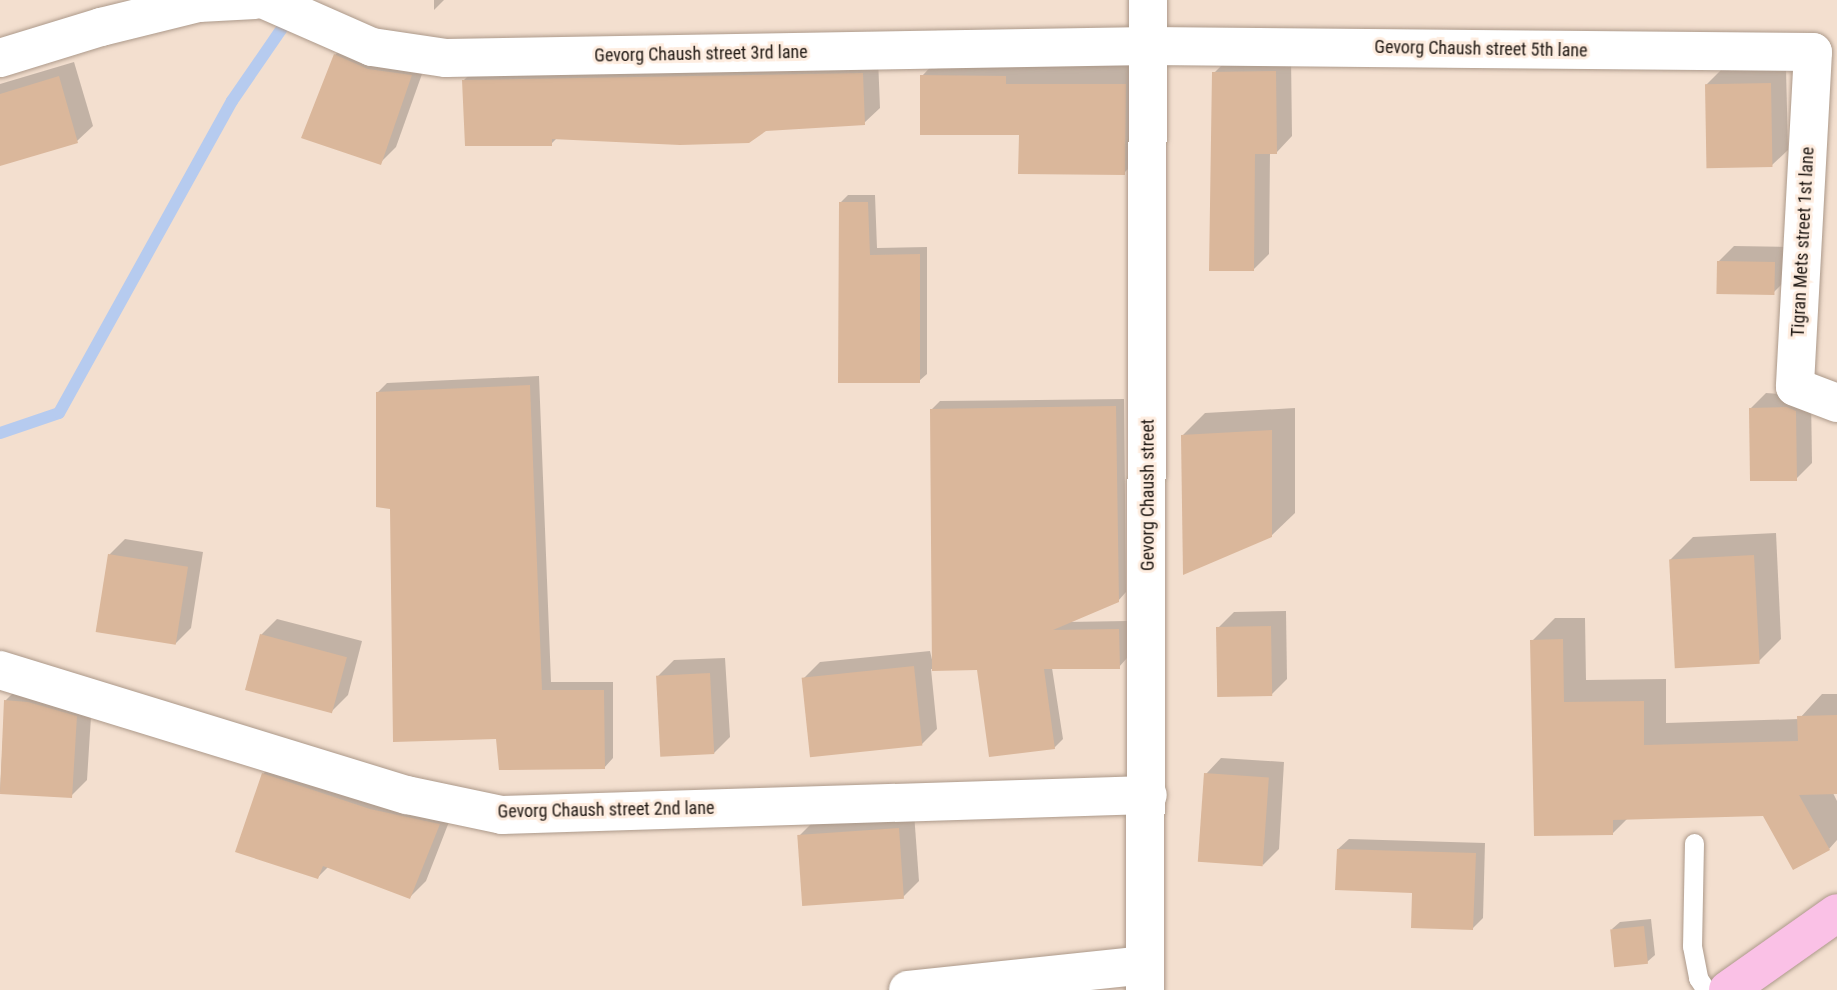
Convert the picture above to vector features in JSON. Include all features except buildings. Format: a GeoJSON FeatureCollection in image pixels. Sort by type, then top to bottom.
{"type":"FeatureCollection","features":[{"type":"Feature","properties":{"kind":"main road"},"geometry":{"type":"LineString","coordinates":[[1728,990],[1837,913]]}},
{"type":"Feature","properties":{"kind":"street"},"geometry":{"type":"LineString","coordinates":[[0,58],[101,27],[200,3],[255,0]]}},
{"type":"Feature","properties":{"kind":"street","name":"Gevorg Chaush street 3rd lane"},"geometry":{"type":"LineString","coordinates":[[265,0],[372,47],[446,58],[1149,46]]}},
{"type":"Feature","properties":{"kind":"street","name":"Gevorg Chaush street"},"geometry":{"type":"LineString","coordinates":[[1145,977],[1148,795],[1148,0]]}},
{"type":"Feature","properties":{"kind":"street","name":"Gevorg Chaush street 5th lane"},"geometry":{"type":"LineString","coordinates":[[1149,46],[1813,52]]}},
{"type":"Feature","properties":{"kind":"street","name":"Tigran Mets street 1st lane"},"geometry":{"type":"LineString","coordinates":[[1813,52],[1794,387],[1837,403]]}},
{"type":"Feature","properties":{"kind":"street","name":"Gevorg Chaush street 2nd lane"},"geometry":{"type":"LineString","coordinates":[[0,670],[407,795],[502,815],[1148,795]]}},
{"type":"Feature","properties":{"kind":"street"},"geometry":{"type":"LineString","coordinates":[[908,990],[1145,977]]}},
{"type":"Feature","properties":{"kind":"lane"},"geometry":{"type":"LineString","coordinates":[[1694,843],[1692,946],[1698,978],[1706,990]]}},
{"type":"Feature","properties":{"kind":"waterway"},"geometry":{"type":"LineString","coordinates":[[0,433],[59,413],[232,101],[285,24]]}}]}
